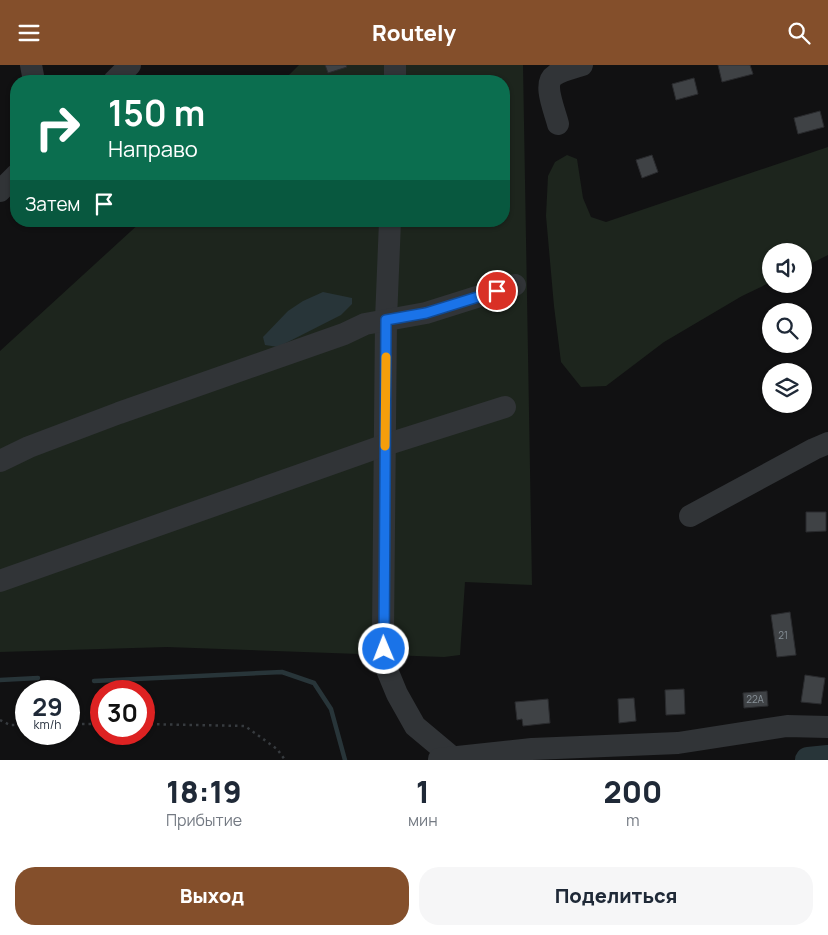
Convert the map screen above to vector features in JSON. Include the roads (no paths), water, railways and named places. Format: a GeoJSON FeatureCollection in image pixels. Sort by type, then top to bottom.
{"type":"FeatureCollection","features":[{"type":"Feature","properties":{"kind":"street"},"geometry":{"type":"LineString","coordinates":[[120,75],[130,65]]}},
{"type":"Feature","properties":{"kind":"street"},"geometry":{"type":"LineString","coordinates":[[558,124],[549,88],[550,79],[556,74],[582,65]]}},
{"type":"Feature","properties":{"kind":"street"},"geometry":{"type":"LineString","coordinates":[[0,191],[10,181]]}},
{"type":"Feature","properties":{"kind":"street"},"geometry":{"type":"LineString","coordinates":[[390,227],[386,320],[384,665],[397,694],[415,726],[444,759],[532,749],[678,743],[787,726],[828,727]]}},
{"type":"Feature","properties":{"kind":"street"},"geometry":{"type":"LineString","coordinates":[[0,461],[29,447],[119,413],[344,334],[365,324],[426,313],[515,285]]}},
{"type":"Feature","properties":{"kind":"street"},"geometry":{"type":"LineString","coordinates":[[0,581],[385,445],[505,407]]}},
{"type":"Feature","properties":{"kind":"street"},"geometry":{"type":"LineString","coordinates":[[690,516],[828,443]]}},
{"type":"Feature","properties":{"kind":"waterway"},"geometry":{"type":"LineString","coordinates":[[115,680],[282,672],[314,683],[331,709],[345,760]]}},
{"type":"Feature","properties":{"kind":"waterway"},"geometry":{"type":"LineString","coordinates":[[0,680],[38,678]]}},
{"type":"Feature","properties":{"kind":"waterway"},"geometry":{"type":"LineString","coordinates":[[808,760],[828,758]]}}]}
